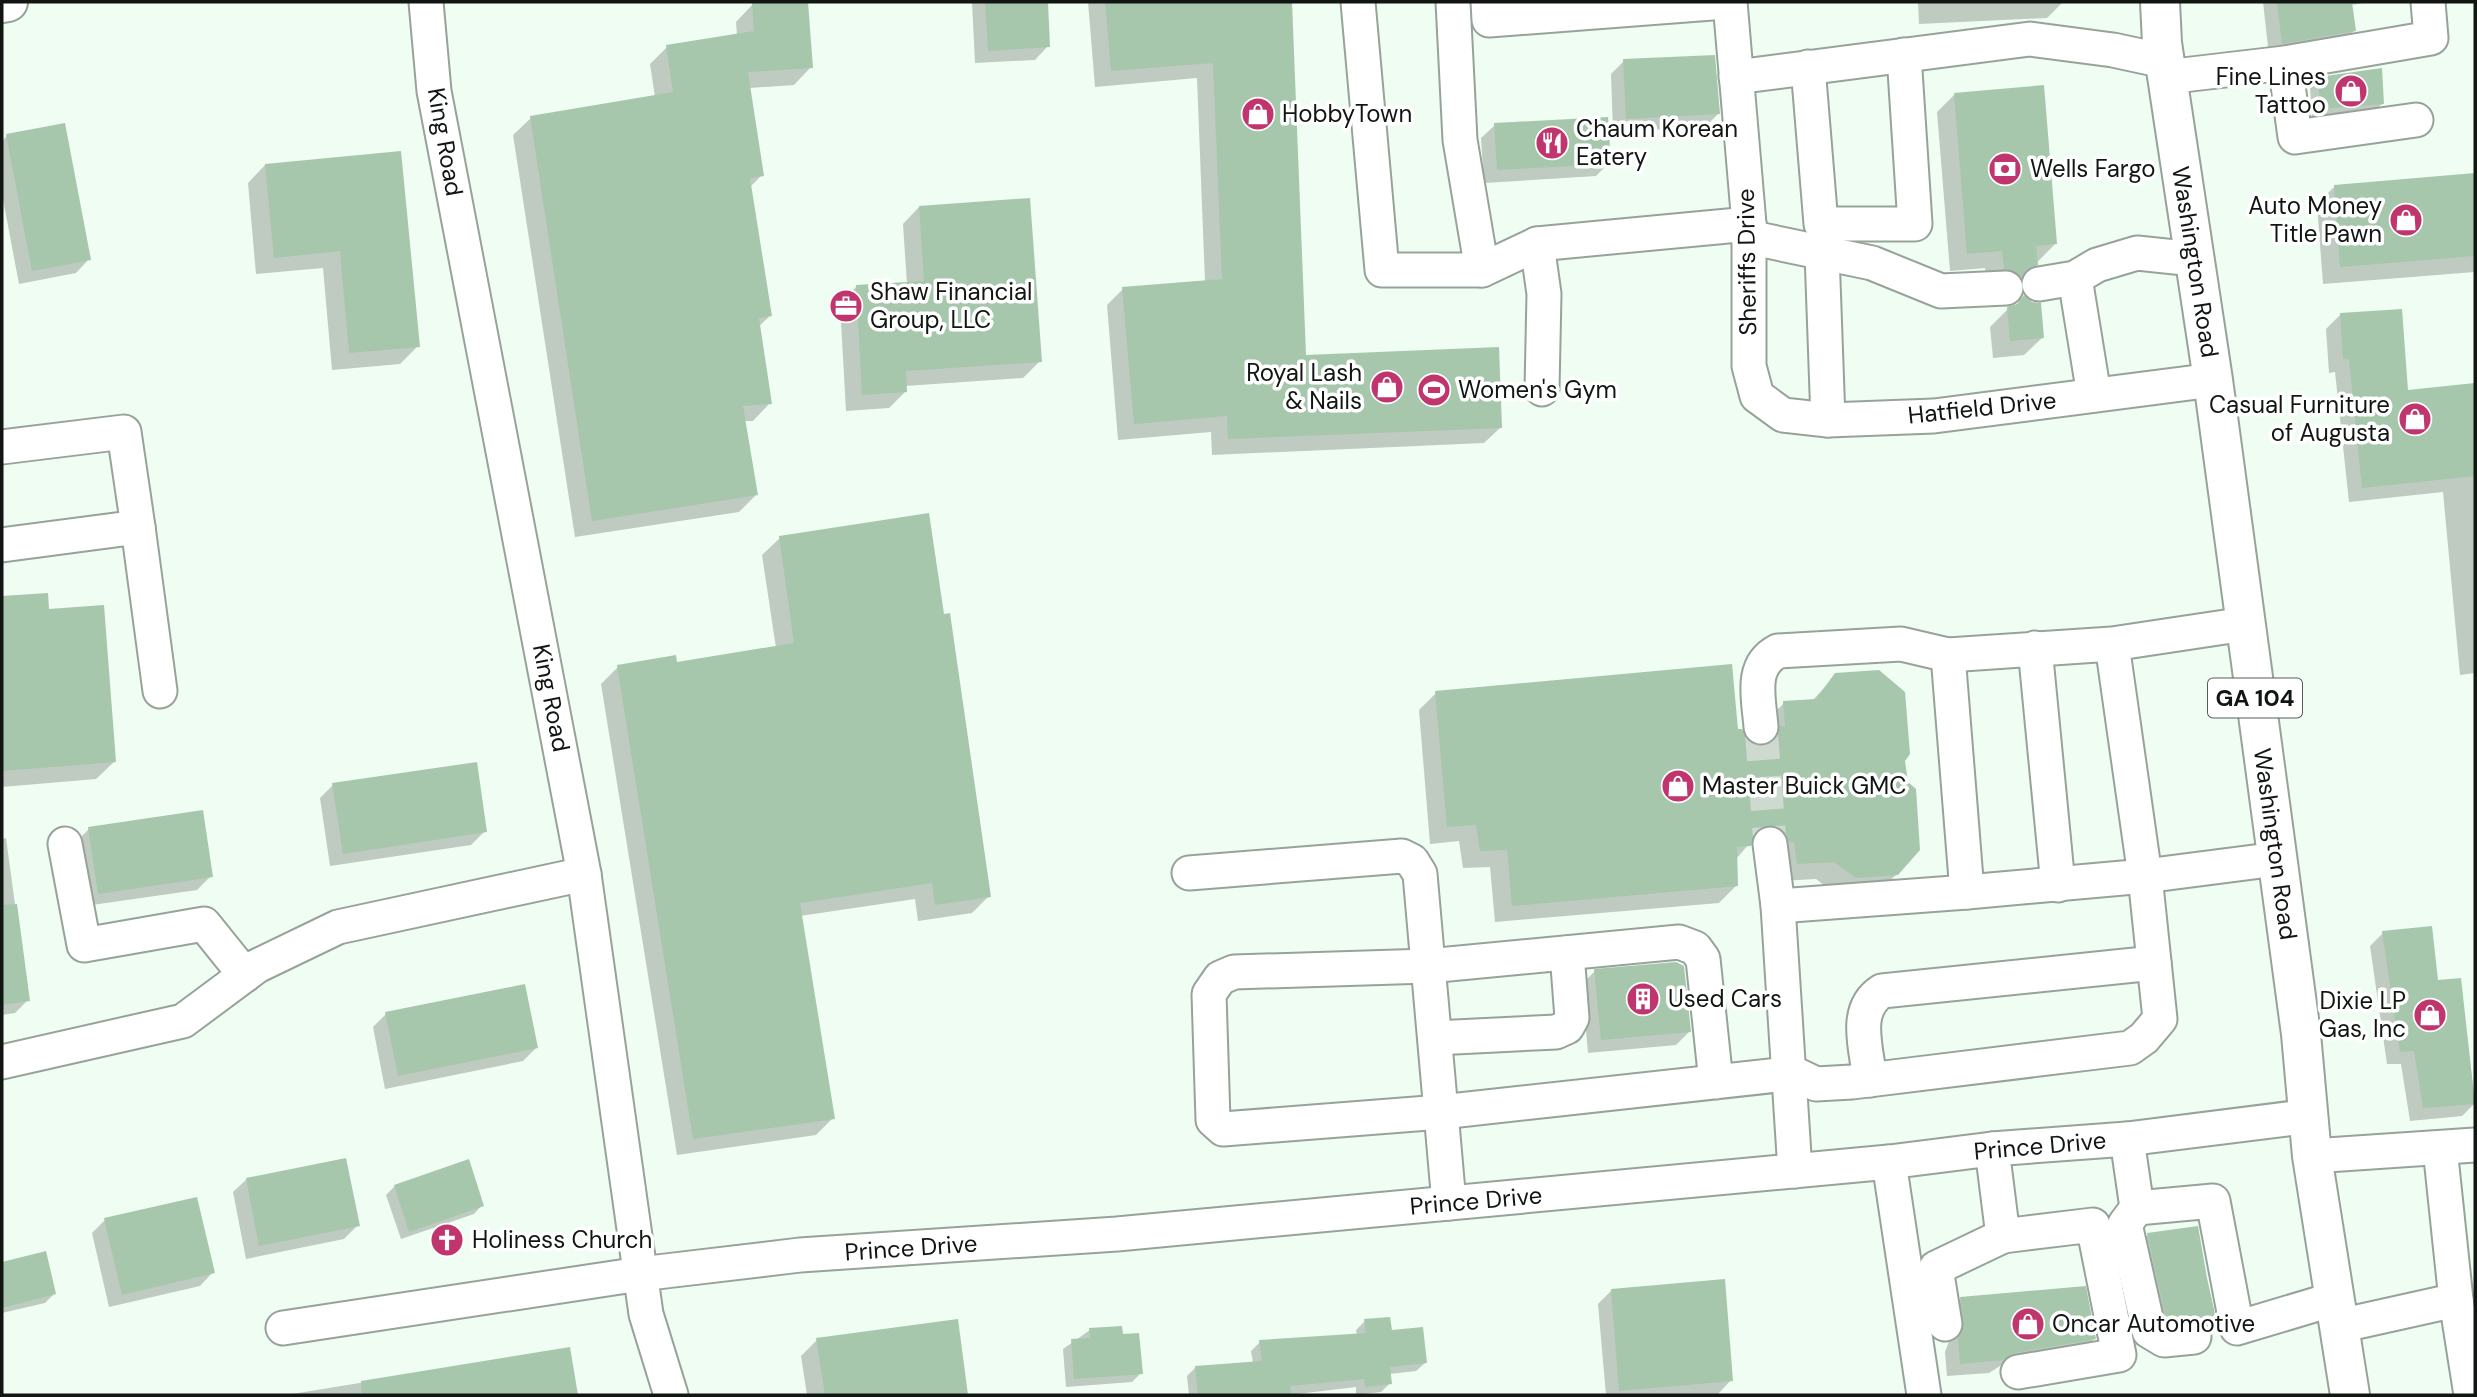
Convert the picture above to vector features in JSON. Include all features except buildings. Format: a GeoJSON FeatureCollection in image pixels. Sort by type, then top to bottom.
{"type":"FeatureCollection","features":[{"type":"Feature","properties":{"kind":"main road"},"geometry":{"type":"LineString","coordinates":[[2,3],[8,2]]}},
{"type":"Feature","properties":{"kind":"main road","name":"Washington Road"},"geometry":{"type":"LineString","coordinates":[[2160,2],[2165,69],[2213,380],[2277,859],[2310,1116],[2312,1156],[2350,1395]]}},
{"type":"Feature","properties":{"kind":"street","name":"King Road"},"geometry":{"type":"LineString","coordinates":[[426,2],[434,91],[584,874],[646,1314],[671,1395]]}},
{"type":"Feature","properties":{"kind":"street"},"geometry":{"type":"LineString","coordinates":[[1358,2],[1381,270],[1482,270],[1537,244],[1748,231],[1822,253],[1872,263],[1941,291],[2006,288]]}},
{"type":"Feature","properties":{"kind":"street"},"geometry":{"type":"LineString","coordinates":[[1452,2],[1460,141],[1482,270]]}},
{"type":"Feature","properties":{"kind":"street"},"geometry":{"type":"LineString","coordinates":[[1488,2],[1489,20],[1728,2]]}},
{"type":"Feature","properties":{"kind":"street","name":"Sheriffs Drive"},"geometry":{"type":"LineString","coordinates":[[1728,2],[1748,231],[1749,366],[1757,396]]}},
{"type":"Feature","properties":{"kind":"street"},"geometry":{"type":"LineString","coordinates":[[1736,77],[2030,38],[2113,50],[2165,69],[2285,63],[2431,38],[2428,2]]}},
{"type":"Feature","properties":{"kind":"street"},"geometry":{"type":"LineString","coordinates":[[1808,67],[1821,224],[1915,224],[1903,55]]}},
{"type":"Feature","properties":{"kind":"street"},"geometry":{"type":"LineString","coordinates":[[2285,63],[2295,137],[2416,120]]}},
{"type":"Feature","properties":{"kind":"street"},"geometry":{"type":"LineString","coordinates":[[1537,244],[1544,294],[1542,389]]}},
{"type":"Feature","properties":{"kind":"street"},"geometry":{"type":"LineString","coordinates":[[1822,253],[1828,420]]}},
{"type":"Feature","properties":{"kind":"street"},"geometry":{"type":"LineString","coordinates":[[2039,284],[2075,278],[2096,265],[2137,253],[2194,259]]}},
{"type":"Feature","properties":{"kind":"street"},"geometry":{"type":"LineString","coordinates":[[2075,278],[2094,395]]}},
{"type":"Feature","properties":{"kind":"street","name":"Hatfield Drive"},"geometry":{"type":"LineString","coordinates":[[1757,396],[1783,415],[1828,420],[1934,415],[2213,380]]}},
{"type":"Feature","properties":{"kind":"street"},"geometry":{"type":"LineString","coordinates":[[2,447],[124,432],[160,691]]}},
{"type":"Feature","properties":{"kind":"street"},"geometry":{"type":"LineString","coordinates":[[2,544],[138,527]]}},
{"type":"Feature","properties":{"kind":"street"},"geometry":{"type":"LineString","coordinates":[[1761,727],[1757,674],[1767,657],[1779,651],[1901,644],[1948,655],[2112,644],[2245,624]]}},
{"type":"Feature","properties":{"kind":"street"},"geometry":{"type":"LineString","coordinates":[[1716,1082],[1703,959],[1695,948],[1679,942],[1428,966],[1234,972],[1220,978],[1209,993],[1213,1121],[1223,1129],[1441,1112],[1716,1082],[1787,1074],[1795,1074],[1816,1084],[1870,1080],[2130,1048],[2144,1038],[2160,1018],[2145,876],[2112,644]]}},
{"type":"Feature","properties":{"kind":"street"},"geometry":{"type":"LineString","coordinates":[[2035,648],[2058,885]]}},
{"type":"Feature","properties":{"kind":"street"},"geometry":{"type":"LineString","coordinates":[[1948,655],[1967,892]]}},
{"type":"Feature","properties":{"kind":"street"},"geometry":{"type":"LineString","coordinates":[[65,844],[84,945],[204,924],[245,975]]}},
{"type":"Feature","properties":{"kind":"street"},"geometry":{"type":"LineString","coordinates":[[1770,844],[1778,906],[1795,1171]]}},
{"type":"Feature","properties":{"kind":"street"},"geometry":{"type":"LineString","coordinates":[[1189,873],[1402,856],[1412,862],[1420,874],[1449,1203]]}},
{"type":"Feature","properties":{"kind":"street"},"geometry":{"type":"LineString","coordinates":[[1778,906],[2058,885],[2277,859]]}},
{"type":"Feature","properties":{"kind":"street"},"geometry":{"type":"LineString","coordinates":[[2,1062],[183,1021],[245,975],[338,927],[584,874]]}},
{"type":"Feature","properties":{"kind":"street"},"geometry":{"type":"LineString","coordinates":[[1435,1038],[1556,1032],[1567,1027],[1572,1018],[1567,953]]}},
{"type":"Feature","properties":{"kind":"street"},"geometry":{"type":"LineString","coordinates":[[1870,1080],[1863,1016],[1870,999],[1882,991],[2154,963]]}},
{"type":"Feature","properties":{"kind":"street","name":"Prince Drive"},"geometry":{"type":"LineString","coordinates":[[283,1328],[640,1274],[800,1255],[1117,1234],[1889,1162],[1992,1149],[2127,1139],[2310,1116]]}},
{"type":"Feature","properties":{"kind":"street"},"geometry":{"type":"LineString","coordinates":[[2127,1139],[2137,1208],[2125,1224],[2149,1331],[2164,1340],[2337,1312],[2456,1300]]}},
{"type":"Feature","properties":{"kind":"street"},"geometry":{"type":"LineString","coordinates":[[2312,1156],[2475,1145]]}},
{"type":"Feature","properties":{"kind":"street"},"geometry":{"type":"LineString","coordinates":[[2440,1148],[2456,1300],[2472,1395]]}},
{"type":"Feature","properties":{"kind":"street"},"geometry":{"type":"LineString","coordinates":[[1992,1149],[2003,1236]]}},
{"type":"Feature","properties":{"kind":"street"},"geometry":{"type":"LineString","coordinates":[[1889,1162],[1924,1395]]}},
{"type":"Feature","properties":{"kind":"street"},"geometry":{"type":"LineString","coordinates":[[2137,1208],[2213,1201],[2216,1333]]}},
{"type":"Feature","properties":{"kind":"street"},"geometry":{"type":"LineString","coordinates":[[1945,1324],[1936,1268],[2003,1236],[2093,1225],[2119,1354],[2018,1372]]}},
{"type":"Feature","properties":{"kind":"tunnel"},"geometry":{"type":"LineString","coordinates":[[1761,727],[1770,844]]}},
{"type":"Feature","properties":{"kind":"place","name":"Fine Lines Tattoo"},"geometry":{"type":"Point","coordinates":[2351,91]}},
{"type":"Feature","properties":{"kind":"place","name":"HobbyTown"},"geometry":{"type":"Point","coordinates":[1258,114]}},
{"type":"Feature","properties":{"kind":"place","name":"Chaum Korean Eatery"},"geometry":{"type":"Point","coordinates":[1552,143]}},
{"type":"Feature","properties":{"kind":"place","name":"Wells Fargo"},"geometry":{"type":"Point","coordinates":[2005,169]}},
{"type":"Feature","properties":{"kind":"place","name":"Auto Money Title Pawn"},"geometry":{"type":"Point","coordinates":[2406,220]}},
{"type":"Feature","properties":{"kind":"place","name":"Shaw Financial Group, LLC"},"geometry":{"type":"Point","coordinates":[846,306]}},
{"type":"Feature","properties":{"kind":"place","name":"Royal Lash & Nails"},"geometry":{"type":"Point","coordinates":[1387,387]}},
{"type":"Feature","properties":{"kind":"place","name":"Women's Gym"},"geometry":{"type":"Point","coordinates":[1434,390]}},
{"type":"Feature","properties":{"kind":"place","name":"Casual Furniture of Augusta"},"geometry":{"type":"Point","coordinates":[2415,419]}},
{"type":"Feature","properties":{"kind":"place","name":"Master Buick GMC"},"geometry":{"type":"Point","coordinates":[1678,786]}},
{"type":"Feature","properties":{"kind":"place","name":"Used Cars"},"geometry":{"type":"Point","coordinates":[1643,999]}},
{"type":"Feature","properties":{"kind":"place","name":"Dixie LP Gas, Inc"},"geometry":{"type":"Point","coordinates":[2430,1015]}},
{"type":"Feature","properties":{"kind":"place","name":"Holiness Church"},"geometry":{"type":"Point","coordinates":[447,1240]}},
{"type":"Feature","properties":{"kind":"place","name":"Oncar Automotive"},"geometry":{"type":"Point","coordinates":[2028,1324]}}]}
